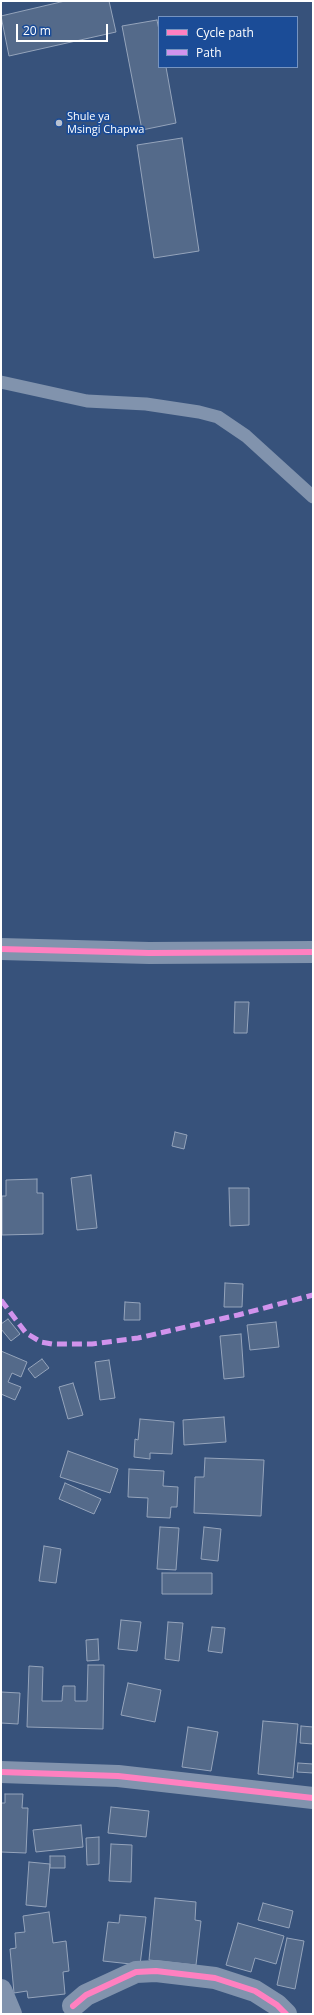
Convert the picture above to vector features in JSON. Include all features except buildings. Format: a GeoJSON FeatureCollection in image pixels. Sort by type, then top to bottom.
{"type":"FeatureCollection","features":[{"type":"Feature","properties":{"kind":"street"},"geometry":{"type":"LineString","coordinates":[[1,949],[149,953],[313,952]]}},
{"type":"Feature","properties":{"kind":"street"},"geometry":{"type":"LineString","coordinates":[[1,1772],[118,1776],[313,1798]]}},
{"type":"Feature","properties":{"kind":"street"},"geometry":{"type":"LineString","coordinates":[[73,2006],[86,1995],[136,1972],[156,1971],[216,1978],[255,1990],[277,2005],[286,2014]]}},
{"type":"Feature","properties":{"kind":"street"},"geometry":{"type":"LineString","coordinates":[[1,1990],[11,2014]]}},
{"type":"Feature","properties":{"kind":"lane"},"geometry":{"type":"LineString","coordinates":[[1,382],[87,401],[146,404],[199,412],[218,417],[246,436],[313,497]]}},
{"type":"Feature","properties":{"kind":"marked path"},"geometry":{"type":"LineString","coordinates":[[1,1300],[26,1333],[41,1342],[52,1344],[92,1344],[138,1338],[238,1315],[313,1295]]}},
{"type":"Feature","properties":{"kind":"cycle path"},"geometry":{"type":"LineString","coordinates":[[1,949],[149,953],[313,952]]}},
{"type":"Feature","properties":{"kind":"cycle path"},"geometry":{"type":"LineString","coordinates":[[1,1772],[118,1776],[313,1798]]}},
{"type":"Feature","properties":{"kind":"cycle path"},"geometry":{"type":"LineString","coordinates":[[73,2006],[86,1995],[136,1972],[156,1971],[215,1978],[255,1991],[277,2005],[286,2014]]}},
{"type":"Feature","properties":{"kind":"place","name":"Shule ya Msingi Chapwa"},"geometry":{"type":"Point","coordinates":[59,123]}}]}
